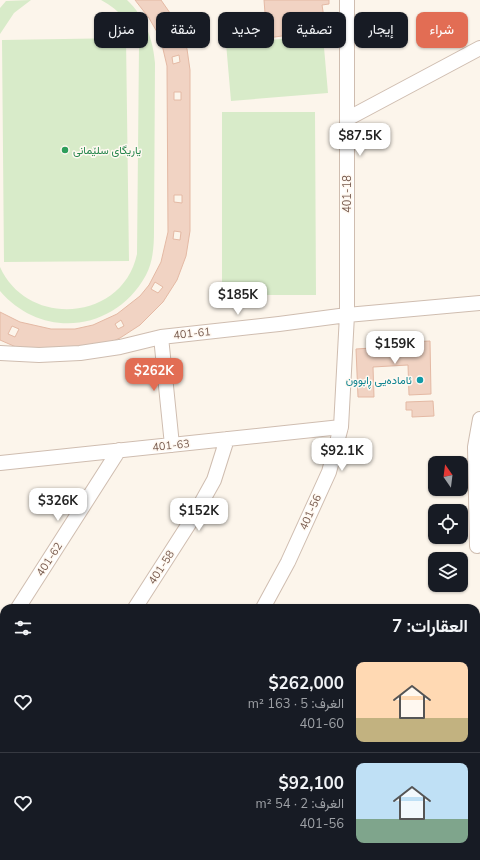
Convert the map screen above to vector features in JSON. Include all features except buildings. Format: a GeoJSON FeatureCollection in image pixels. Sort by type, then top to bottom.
{"type":"FeatureCollection","features":[{"type":"Feature","properties":{"kind":"street","name":"401-18"},"geometry":{"type":"LineString","coordinates":[[347,0],[347,315]]}},
{"type":"Feature","properties":{"kind":"street"},"geometry":{"type":"LineString","coordinates":[[347,119],[480,48]]}},
{"type":"Feature","properties":{"kind":"street","name":"401-61"},"geometry":{"type":"LineString","coordinates":[[0,356],[80,353],[120,347],[161,337],[347,315],[480,303]]}},
{"type":"Feature","properties":{"kind":"street","name":"401-56"},"geometry":{"type":"LineString","coordinates":[[265,604],[288,562],[329,472],[341,427],[347,315]]}},
{"type":"Feature","properties":{"kind":"street"},"geometry":{"type":"LineString","coordinates":[[161,337],[172,445]]}},
{"type":"Feature","properties":{"kind":"street"},"geometry":{"type":"LineString","coordinates":[[477,546],[478,463],[475,447],[480,419]]}},
{"type":"Feature","properties":{"kind":"street","name":"401-63"},"geometry":{"type":"LineString","coordinates":[[0,463],[341,427]]}},
{"type":"Feature","properties":{"kind":"street","name":"401-58"},"geometry":{"type":"LineString","coordinates":[[138,604],[194,516],[210,486],[227,439]]}},
{"type":"Feature","properties":{"kind":"street","name":"401-62"},"geometry":{"type":"LineString","coordinates":[[21,604],[119,450]]}},
{"type":"Feature","properties":{"kind":"green space"},"geometry":{"type":"Polygon","coordinates":[[[31,0],[14,13],[0,34],[0,8],[6,1],[31,0]]]}},
{"type":"Feature","properties":{"kind":"green space"},"geometry":{"type":"Polygon","coordinates":[[[101,0],[127,0],[137,12],[119,12],[101,0]]]}},
{"type":"Feature","properties":{"kind":"green space"},"geometry":{"type":"Polygon","coordinates":[[[148,32],[155,63],[154,237],[153,254],[146,275],[133,294],[116,308],[97,318],[77,323],[56,322],[36,317],[17,307],[0,291],[0,267],[13,287],[31,301],[52,308],[74,309],[95,304],[114,293],[128,276],[137,254],[139,48],[148,48],[148,32]]]}},
{"type":"Feature","properties":{"kind":"green space","name":"یاریگای سلێمانی"},"geometry":{"type":"Polygon","coordinates":[[[94,39],[94,48],[126,48],[129,261],[4,262],[2,40],[94,39]]]}},
{"type":"Feature","properties":{"kind":"green space"},"geometry":{"type":"Polygon","coordinates":[[[282,39],[282,48],[324,48],[328,93],[231,101],[226,48],[274,48],[274,40],[282,39]]]}},
{"type":"Feature","properties":{"kind":"green space"},"geometry":{"type":"Polygon","coordinates":[[[222,112],[315,112],[316,295],[222,295],[222,112]]]}},
{"type":"Feature","properties":{"kind":"place","name":"یاریگای سلێمانی"},"geometry":{"type":"Point","coordinates":[65,150]}},
{"type":"Feature","properties":{"kind":"place","name":"ئامادەیی ڕابوون"},"geometry":{"type":"Point","coordinates":[420,380]}}]}
